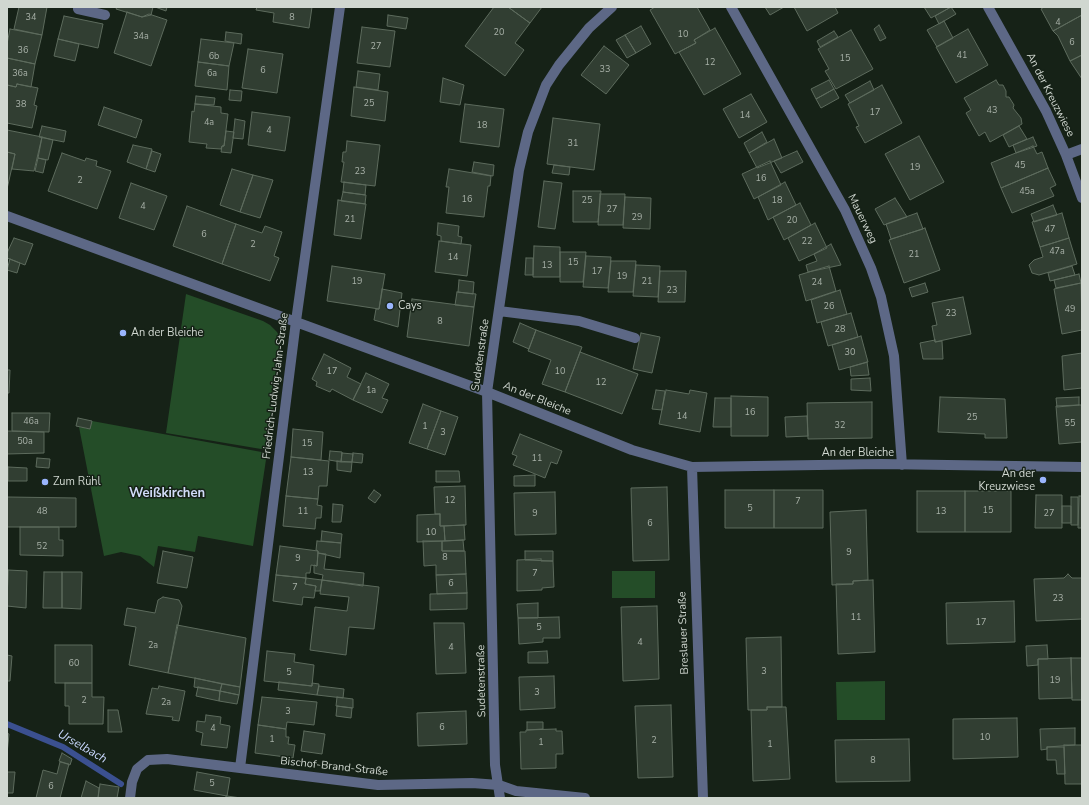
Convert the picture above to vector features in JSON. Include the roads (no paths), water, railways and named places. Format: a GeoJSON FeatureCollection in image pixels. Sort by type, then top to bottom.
{"type":"FeatureCollection","features":[{"type":"Feature","properties":{"kind":"street"},"geometry":{"type":"LineString","coordinates":[[79,7],[78,9],[105,15]]}},
{"type":"Feature","properties":{"kind":"street","name":"Friedrich-Ludwig-Jahn-Straße"},"geometry":{"type":"LineString","coordinates":[[240,768],[296,321],[340,7]]}},
{"type":"Feature","properties":{"kind":"street","name":"Sudetenstraße"},"geometry":{"type":"LineString","coordinates":[[500,798],[495,765],[487,392],[519,170],[528,132],[546,85],[568,52],[589,28],[612,7]]}},
{"type":"Feature","properties":{"kind":"street","name":"Mauerweg"},"geometry":{"type":"LineString","coordinates":[[731,7],[845,210],[872,268],[881,297],[894,356],[902,464]]}},
{"type":"Feature","properties":{"kind":"street","name":"An der Kreuzwiese"},"geometry":{"type":"LineString","coordinates":[[988,7],[1021,64],[1066,154],[1082,198]]}},
{"type":"Feature","properties":{"kind":"street"},"geometry":{"type":"LineString","coordinates":[[1066,154],[1082,149]]}},
{"type":"Feature","properties":{"kind":"street","name":"An der Bleiche"},"geometry":{"type":"LineString","coordinates":[[7,216],[487,392],[632,450],[692,467],[902,464],[1082,467]]}},
{"type":"Feature","properties":{"kind":"street"},"geometry":{"type":"LineString","coordinates":[[499,311],[578,321],[635,338]]}},
{"type":"Feature","properties":{"kind":"street","name":"Breslauer Straße"},"geometry":{"type":"LineString","coordinates":[[692,467],[703,798]]}},
{"type":"Feature","properties":{"kind":"street","name":"Bischof-Brand-Straße"},"geometry":{"type":"LineString","coordinates":[[130,798],[134,774],[137,769],[148,760],[167,759],[378,785],[472,783],[499,785],[516,791],[585,798]]}},
{"type":"Feature","properties":{"kind":"waterway","name":"Urselbach"},"geometry":{"type":"LineString","coordinates":[[7,724],[63,747],[121,784]]}},
{"type":"Feature","properties":{"kind":"place","name":"Cays"},"geometry":{"type":"Point","coordinates":[390,306]}},
{"type":"Feature","properties":{"kind":"place","name":"An der Bleiche"},"geometry":{"type":"Point","coordinates":[123,333]}},
{"type":"Feature","properties":{"kind":"place","name":"An der Kreuzwiese"},"geometry":{"type":"Point","coordinates":[1043,480]}},
{"type":"Feature","properties":{"kind":"place","name":"Zum Rühl"},"geometry":{"type":"Point","coordinates":[45,482]}},
{"type":"Feature","properties":{"kind":"district","name":"Weißkirchen"},"geometry":{"type":"Point","coordinates":[167,494]}}]}
